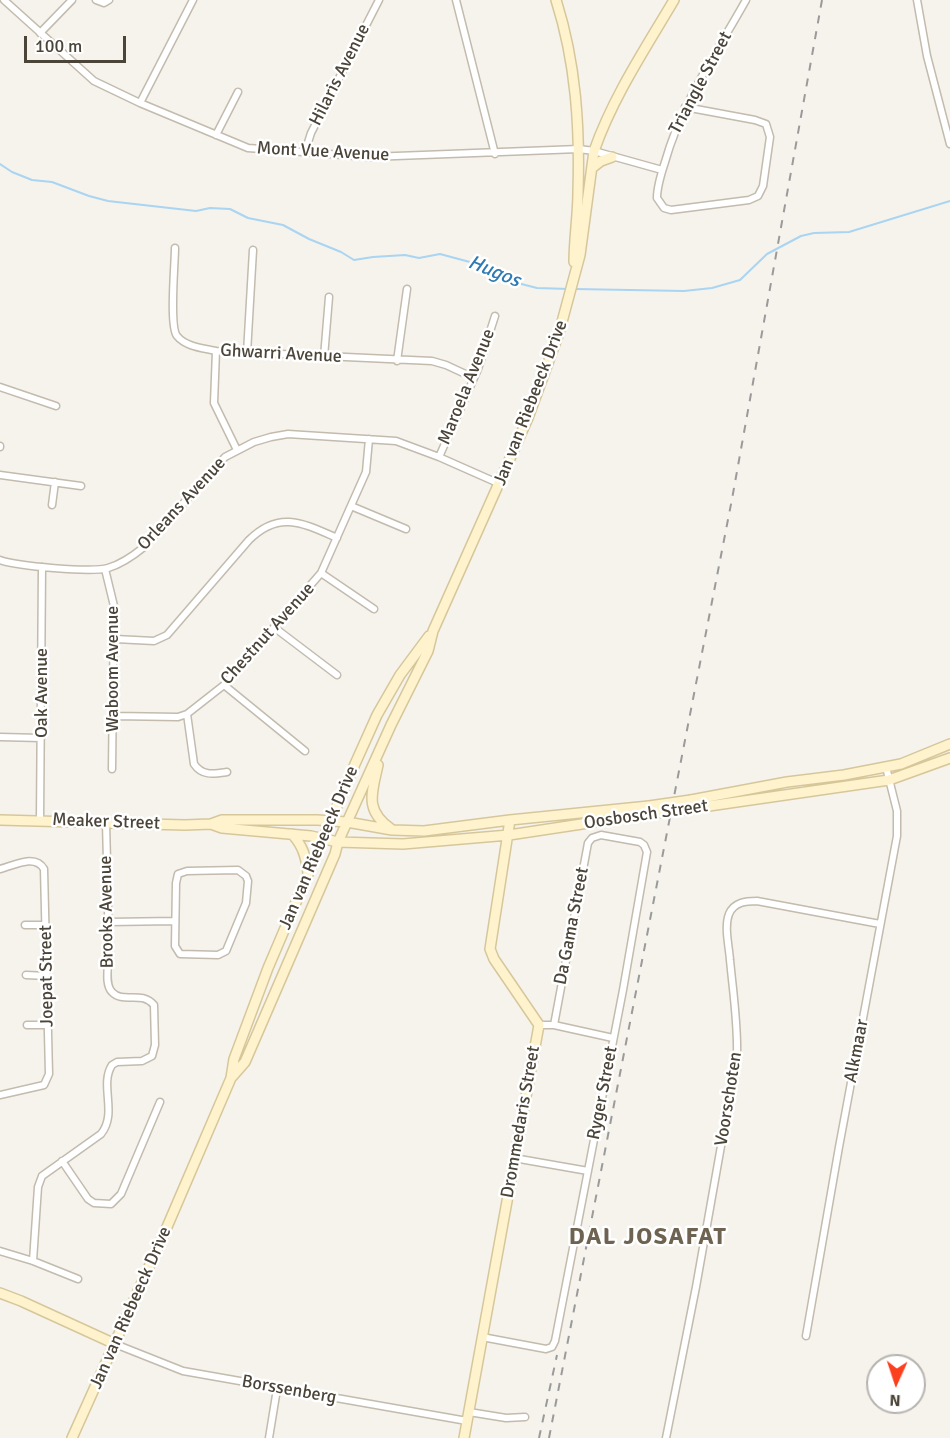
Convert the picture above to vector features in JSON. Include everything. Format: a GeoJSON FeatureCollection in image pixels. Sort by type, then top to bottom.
{"type":"FeatureCollection","features":[{"type":"Feature","properties":{"kind":"main road","name":"Jan van Riebeeck Drive"},"geometry":{"type":"LineString","coordinates":[[556,0],[572,62],[576,94],[579,149],[574,275]]}},
{"type":"Feature","properties":{"kind":"main road","name":"Jan van Riebeeck Drive"},"geometry":{"type":"LineString","coordinates":[[231,1078],[244,1062],[335,854],[338,842],[391,725],[428,651],[433,631],[538,395],[566,309],[583,240],[594,151],[613,106],[674,0]]}},
{"type":"Feature","properties":{"kind":"main road"},"geometry":{"type":"LineString","coordinates":[[592,168],[612,157]]}},
{"type":"Feature","properties":{"kind":"main road","name":"Jan van Riebeeck Drive"},"geometry":{"type":"LineString","coordinates":[[72,1438],[231,1078],[234,1059],[268,968],[377,715],[400,675],[433,631]]}},
{"type":"Feature","properties":{"kind":"main road"},"geometry":{"type":"LineString","coordinates":[[391,725],[378,763],[372,801],[375,814],[392,830]]}},
{"type":"Feature","properties":{"kind":"main road","name":"Oosbosch Street"},"geometry":{"type":"LineString","coordinates":[[689,805],[787,782],[902,764],[950,744]]}},
{"type":"Feature","properties":{"kind":"main road","name":"Oosbosch Street"},"geometry":{"type":"LineString","coordinates":[[338,842],[423,844],[509,835],[649,810],[889,780],[950,758]]}},
{"type":"Feature","properties":{"kind":"main road","name":"Oosbosch Street"},"geometry":{"type":"LineString","coordinates":[[347,822],[392,830],[424,831],[510,820],[649,810]]}},
{"type":"Feature","properties":{"kind":"main road","name":"Meaker Street"},"geometry":{"type":"LineString","coordinates":[[0,820],[106,821],[186,825],[211,824],[222,820],[265,819],[347,822]]}},
{"type":"Feature","properties":{"kind":"main road","name":"Drommedaris Street"},"geometry":{"type":"LineString","coordinates":[[464,1438],[539,1025],[494,959],[490,949],[490,936],[510,820]]}},
{"type":"Feature","properties":{"kind":"main road","name":"Meaker Street"},"geometry":{"type":"LineString","coordinates":[[211,824],[222,828],[292,834],[338,842]]}},
{"type":"Feature","properties":{"kind":"main road"},"geometry":{"type":"LineString","coordinates":[[292,834],[301,843],[306,856],[308,876]]}},
{"type":"Feature","properties":{"kind":"main road"},"geometry":{"type":"LineString","coordinates":[[0,1293],[115,1344]]}},
{"type":"Feature","properties":{"kind":"street","name":"Mont Vue Avenue"},"geometry":{"type":"LineString","coordinates":[[4,0],[94,81],[140,103],[249,148],[370,157],[579,149],[594,151]]}},
{"type":"Feature","properties":{"kind":"street"},"geometry":{"type":"LineString","coordinates":[[40,33],[72,0]]}},
{"type":"Feature","properties":{"kind":"street"},"geometry":{"type":"LineString","coordinates":[[96,0],[104,3],[109,0]]}},
{"type":"Feature","properties":{"kind":"street"},"geometry":{"type":"LineString","coordinates":[[140,103],[193,0]]}},
{"type":"Feature","properties":{"kind":"street","name":"Hilaris Avenue"},"geometry":{"type":"LineString","coordinates":[[305,152],[311,133],[379,0]]}},
{"type":"Feature","properties":{"kind":"street"},"geometry":{"type":"LineString","coordinates":[[456,0],[495,154]]}},
{"type":"Feature","properties":{"kind":"street","name":"Triangle Street"},"geometry":{"type":"LineString","coordinates":[[685,107],[766,124],[770,137],[761,192],[758,196],[749,200],[671,210],[664,208],[657,198],[662,170],[685,107],[746,0]]}},
{"type":"Feature","properties":{"kind":"street"},"geometry":{"type":"LineString","coordinates":[[917,0],[927,56],[950,144]]}},
{"type":"Feature","properties":{"kind":"street"},"geometry":{"type":"LineString","coordinates":[[216,135],[238,92]]}},
{"type":"Feature","properties":{"kind":"street"},"geometry":{"type":"LineString","coordinates":[[594,151],[662,170]]}},
{"type":"Feature","properties":{"kind":"street","name":"Ghwarri Avenue"},"geometry":{"type":"LineString","coordinates":[[176,248],[174,331],[185,342],[216,351],[439,362],[474,378]]}},
{"type":"Feature","properties":{"kind":"street"},"geometry":{"type":"LineString","coordinates":[[247,353],[253,250]]}},
{"type":"Feature","properties":{"kind":"street"},"geometry":{"type":"LineString","coordinates":[[397,361],[407,289]]}},
{"type":"Feature","properties":{"kind":"street"},"geometry":{"type":"LineString","coordinates":[[324,357],[329,297]]}},
{"type":"Feature","properties":{"kind":"street","name":"Maroela Avenue"},"geometry":{"type":"LineString","coordinates":[[439,457],[474,378],[495,316]]}},
{"type":"Feature","properties":{"kind":"street"},"geometry":{"type":"LineString","coordinates":[[216,351],[214,404],[237,450]]}},
{"type":"Feature","properties":{"kind":"street"},"geometry":{"type":"LineString","coordinates":[[0,387],[56,406]]}},
{"type":"Feature","properties":{"kind":"street","name":"Orleans Avenue"},"geometry":{"type":"LineString","coordinates":[[0,560],[42,567],[105,569],[129,560],[144,547],[225,457],[254,442],[288,434],[396,441],[500,484]]}},
{"type":"Feature","properties":{"kind":"street","name":"Chestnut Avenue"},"geometry":{"type":"LineString","coordinates":[[188,714],[224,686],[321,573],[366,472],[369,439]]}},
{"type":"Feature","properties":{"kind":"street"},"geometry":{"type":"LineString","coordinates":[[0,475],[81,486]]}},
{"type":"Feature","properties":{"kind":"street"},"geometry":{"type":"LineString","coordinates":[[52,505],[55,482]]}},
{"type":"Feature","properties":{"kind":"street"},"geometry":{"type":"LineString","coordinates":[[351,506],[406,529]]}},
{"type":"Feature","properties":{"kind":"street"},"geometry":{"type":"LineString","coordinates":[[115,639],[154,641],[161,639],[259,530],[281,522],[295,522],[337,538]]}},
{"type":"Feature","properties":{"kind":"street","name":"Oak Avenue"},"geometry":{"type":"LineString","coordinates":[[40,820],[42,567]]}},
{"type":"Feature","properties":{"kind":"street","name":"Waboom Avenue"},"geometry":{"type":"LineString","coordinates":[[105,569],[114,600],[112,769]]}},
{"type":"Feature","properties":{"kind":"street"},"geometry":{"type":"LineString","coordinates":[[321,573],[374,609]]}},
{"type":"Feature","properties":{"kind":"street"},"geometry":{"type":"LineString","coordinates":[[275,628],[337,675]]}},
{"type":"Feature","properties":{"kind":"street"},"geometry":{"type":"LineString","coordinates":[[224,686],[305,752]]}},
{"type":"Feature","properties":{"kind":"street"},"geometry":{"type":"LineString","coordinates":[[114,716],[168,718],[188,714],[194,764],[197,769],[208,774],[227,772]]}},
{"type":"Feature","properties":{"kind":"street"},"geometry":{"type":"LineString","coordinates":[[0,737],[41,738]]}},
{"type":"Feature","properties":{"kind":"street","name":"Alkmaar"},"geometry":{"type":"LineString","coordinates":[[806,1336],[898,823],[886,767]]}},
{"type":"Feature","properties":{"kind":"street","name":"Brooks Avenue"},"geometry":{"type":"LineString","coordinates":[[33,1261],[39,1182],[46,1172],[101,1134],[106,1128],[109,1112],[108,1077],[112,1065],[117,1062],[147,1059],[154,1053],[156,1011],[154,1005],[143,997],[119,996],[109,990],[106,821]]}},
{"type":"Feature","properties":{"kind":"street","name":"Ryger Street"},"geometry":{"type":"LineString","coordinates":[[482,1337],[546,1349],[552,1347],[555,1341],[647,852],[640,842],[601,835]]}},
{"type":"Feature","properties":{"kind":"street","name":"Da Gama Street"},"geometry":{"type":"LineString","coordinates":[[554,1024],[588,843],[592,838],[601,835]]}},
{"type":"Feature","properties":{"kind":"street","name":"Joepat Street"},"geometry":{"type":"LineString","coordinates":[[0,869],[20,862],[37,862],[42,865],[45,875],[48,1080],[38,1088],[0,1095]]}},
{"type":"Feature","properties":{"kind":"street"},"geometry":{"type":"LineString","coordinates":[[238,870],[246,876],[248,881],[246,903],[226,951],[222,954],[212,956],[180,954],[175,946],[175,921],[176,878],[182,872],[238,870]]}},
{"type":"Feature","properties":{"kind":"street","name":"Voorschoten"},"geometry":{"type":"LineString","coordinates":[[666,1438],[698,1276],[737,1056],[737,1029],[727,931],[729,914],[740,903],[757,902],[880,924]]}},
{"type":"Feature","properties":{"kind":"street"},"geometry":{"type":"LineString","coordinates":[[109,922],[175,921]]}},
{"type":"Feature","properties":{"kind":"street"},"geometry":{"type":"LineString","coordinates":[[25,924],[46,925]]}},
{"type":"Feature","properties":{"kind":"street"},"geometry":{"type":"LineString","coordinates":[[26,975],[47,976]]}},
{"type":"Feature","properties":{"kind":"street"},"geometry":{"type":"LineString","coordinates":[[539,1025],[554,1024],[613,1038]]}},
{"type":"Feature","properties":{"kind":"street"},"geometry":{"type":"LineString","coordinates":[[27,1025],[47,1025]]}},
{"type":"Feature","properties":{"kind":"street"},"geometry":{"type":"LineString","coordinates":[[62,1161],[88,1199],[94,1203],[111,1204],[122,1194],[160,1102]]}},
{"type":"Feature","properties":{"kind":"street"},"geometry":{"type":"LineString","coordinates":[[514,1158],[588,1171]]}},
{"type":"Feature","properties":{"kind":"street"},"geometry":{"type":"LineString","coordinates":[[0,1251],[78,1279]]}},
{"type":"Feature","properties":{"kind":"street","name":"Borssenberg"},"geometry":{"type":"LineString","coordinates":[[115,1344],[183,1371],[278,1389],[468,1416],[525,1417]]}},
{"type":"Feature","properties":{"kind":"street"},"geometry":{"type":"LineString","coordinates":[[269,1438],[278,1389]]}},
{"type":"Feature","properties":{"kind":"waterway","name":"Hugos"},"geometry":{"type":"LineString","coordinates":[[0,164],[32,180],[52,182],[108,201],[196,211],[210,208],[230,209],[248,218],[283,225],[354,260],[405,255],[419,258],[440,254],[481,265],[494,277],[537,288],[569,289]]}},
{"type":"Feature","properties":{"kind":"waterway","name":"Hugos"},"geometry":{"type":"LineString","coordinates":[[575,289],[684,291],[712,288],[740,280],[767,254],[801,236],[814,233],[849,232],[950,201]]}},
{"type":"Feature","properties":{"kind":"railway"},"geometry":{"type":"LineString","coordinates":[[549,1438],[732,499],[822,0]]}},
{"type":"Feature","properties":{"kind":"railway"},"geometry":{"type":"LineString","coordinates":[[539,1438],[557,1355]]}},
{"type":"Feature","properties":{"kind":"district","name":"DAL JOSAFAT"},"geometry":{"type":"Point","coordinates":[648,1238]}}]}
